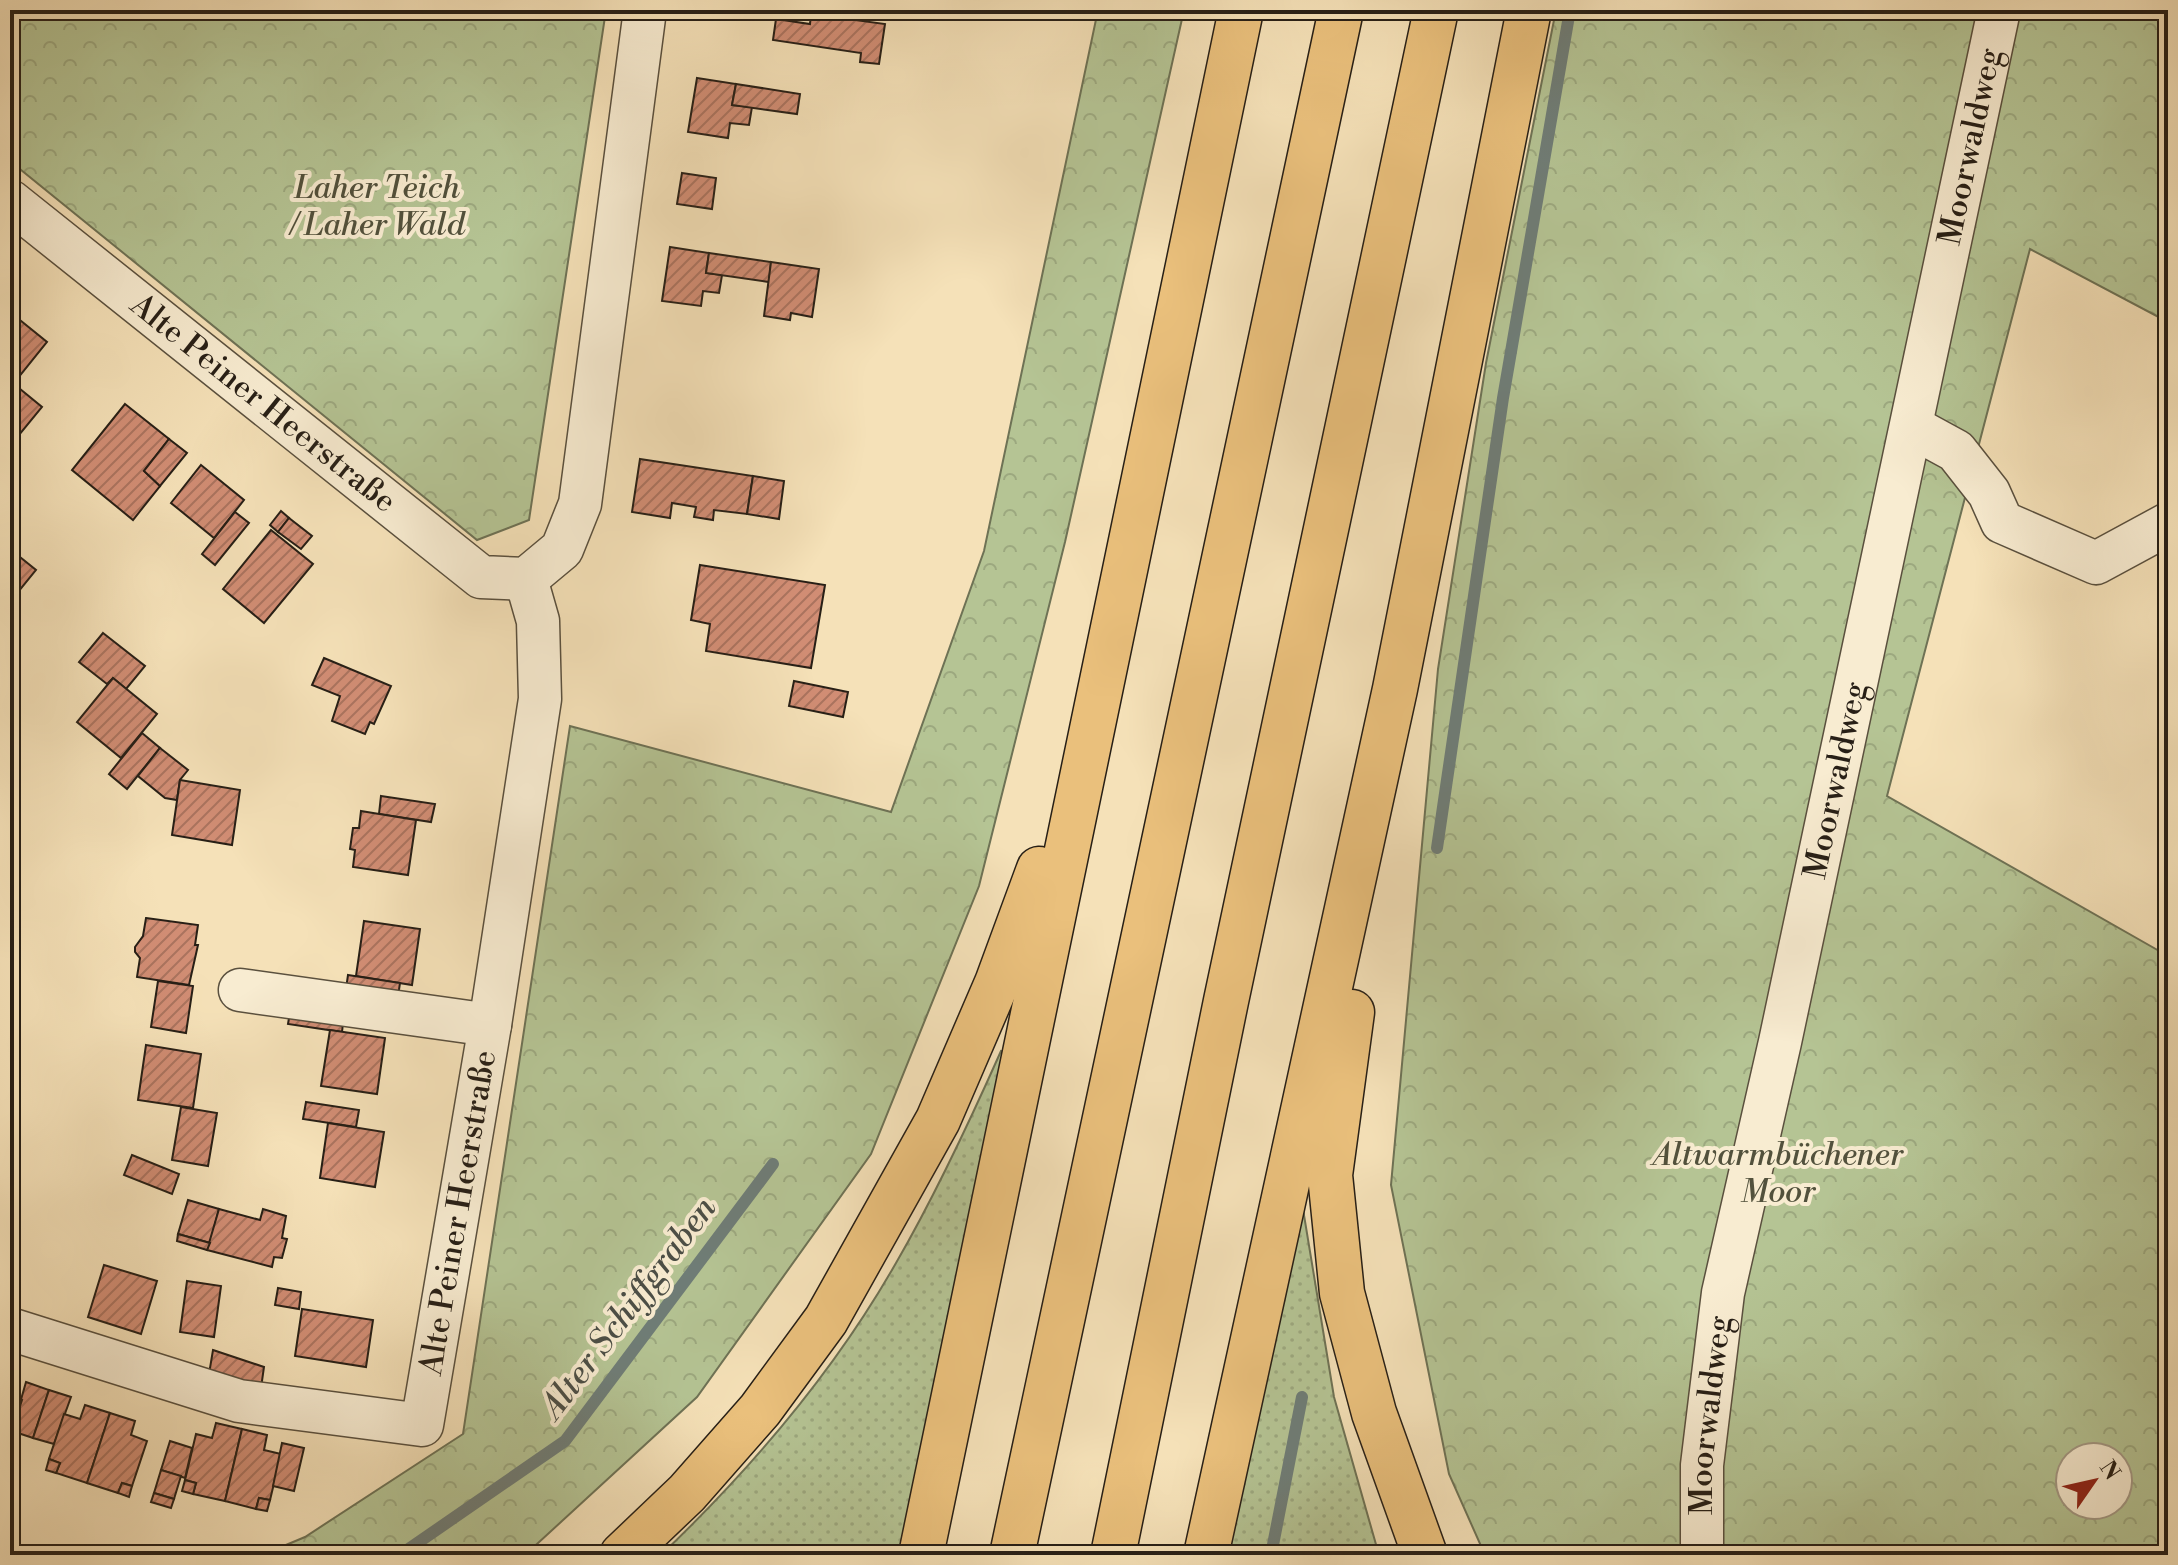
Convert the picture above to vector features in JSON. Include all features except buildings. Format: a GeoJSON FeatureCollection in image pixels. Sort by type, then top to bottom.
{"type":"FeatureCollection","features":[{"type":"Feature","properties":{"kind":"highway"},"geometry":{"type":"LineString","coordinates":[[921,1555],[1241,10]]}},
{"type":"Feature","properties":{"kind":"highway"},"geometry":{"type":"LineString","coordinates":[[1012,1555],[1341,10]]}},
{"type":"Feature","properties":{"kind":"highway"},"geometry":{"type":"LineString","coordinates":[[1113,1555],[1229,986],[1436,10]]}},
{"type":"Feature","properties":{"kind":"highway"},"geometry":{"type":"LineString","coordinates":[[1206,1555],[1395,689],[1529,10]]}},
{"type":"Feature","properties":{"kind":"highway"},"geometry":{"type":"LineString","coordinates":[[1395,689],[1390,809],[1348,1039],[1330,1175],[1342,1293],[1374,1413],[1425,1555]]}},
{"type":"Feature","properties":{"kind":"highway"},"geometry":{"type":"LineString","coordinates":[[622,1555],[687,1493],[760,1410],[826,1320],[881,1226],[938,1120],[997,983],[1089,735]]}},
{"type":"Feature","properties":{"kind":"street"},"geometry":{"type":"LineString","coordinates":[[526,579],[562,549],[580,504],[645,10]]}},
{"type":"Feature","properties":{"kind":"street","name":"Moorwaldweg"},"geometry":{"type":"LineString","coordinates":[[1702,1555],[1702,1465],[1723,1293],[1780,1042],[1999,10]]}},
{"type":"Feature","properties":{"kind":"street","name":"Alte Peiner Heerstraße"},"geometry":{"type":"LineString","coordinates":[[10,201],[481,577],[526,579],[538,621],[540,699],[490,1025],[422,1425],[239,1401],[10,1329]]}},
{"type":"Feature","properties":{"kind":"street"},"geometry":{"type":"LineString","coordinates":[[1912,427],[1956,451],[1989,493],[2002,522],[2085,559],[2096,563],[2168,524]]}},
{"type":"Feature","properties":{"kind":"street"},"geometry":{"type":"LineString","coordinates":[[240,990],[490,1025]]}},
{"type":"Feature","properties":{"kind":"green space","name":"Laher Teich / Laher Wald"},"geometry":{"type":"Polygon","coordinates":[[[10,10],[606,10],[529,520],[477,540],[10,161],[10,10]]]}},
{"type":"Feature","properties":{"kind":"green space"},"geometry":{"type":"Polygon","coordinates":[[[1098,10],[1184,10],[1065,542],[979,886],[871,1154],[697,1397],[525,1555],[262,1555],[305,1537],[463,1434],[570,726],[891,812],[984,551],[1098,10]]]}},
{"type":"Feature","properties":{"kind":"green space","name":"Altwarmbüchener Moor"},"geometry":{"type":"Polygon","coordinates":[[[1556,10],[2168,10],[2168,322],[2030,249],[1887,796],[2168,956],[2168,1555],[1485,1555],[1449,1474],[1391,1185],[1438,669],[1486,363],[1556,10]]]}},
{"type":"Feature","properties":{"kind":"green space"},"geometry":{"type":"Polygon","coordinates":[[[1001,1051],[1009,1053],[905,1555],[661,1555],[759,1454],[846,1343],[925,1211],[1001,1051]]]}},
{"type":"Feature","properties":{"kind":"green space"},"geometry":{"type":"Polygon","coordinates":[[[1301,1197],[1334,1397],[1379,1555],[1224,1555],[1301,1197]]]}},
{"type":"Feature","properties":{"kind":"waterway"},"geometry":{"type":"LineString","coordinates":[[1437,848],[1503,398],[1570,10]]}},
{"type":"Feature","properties":{"kind":"waterway","name":"Alter Schiffgraben"},"geometry":{"type":"LineString","coordinates":[[400,1555],[565,1441],[773,1164]]}},
{"type":"Feature","properties":{"kind":"waterway"},"geometry":{"type":"LineString","coordinates":[[1271,1555],[1302,1397]]}}]}
